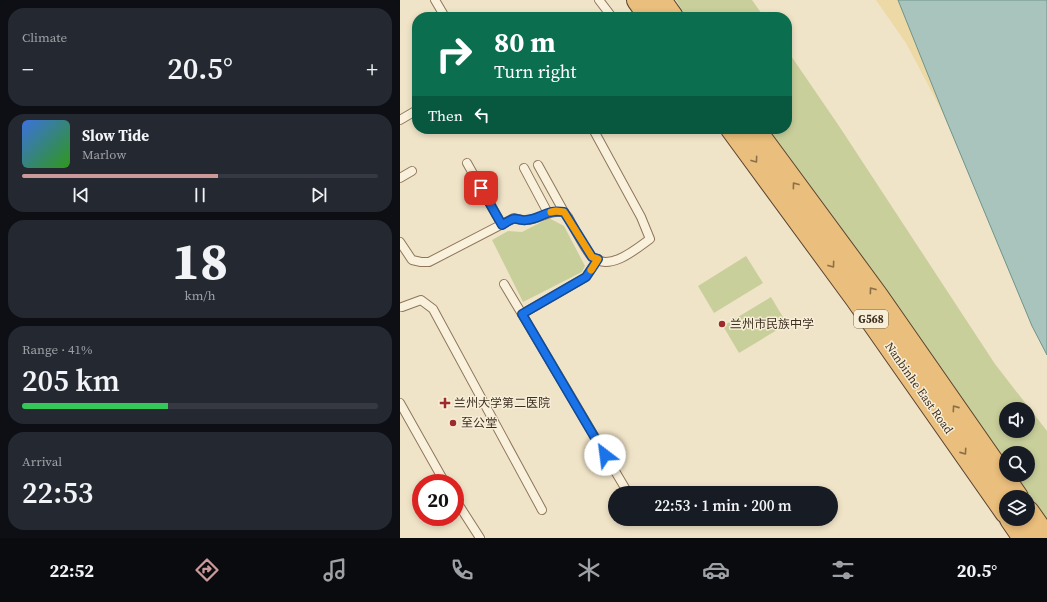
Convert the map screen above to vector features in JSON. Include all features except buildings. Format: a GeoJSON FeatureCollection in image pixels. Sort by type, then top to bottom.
{"type":"FeatureCollection","features":[{"type":"Feature","properties":{"kind":"highway"},"geometry":{"type":"LineString","coordinates":[[638,0],[646,12]]}},
{"type":"Feature","properties":{"kind":"highway"},"geometry":{"type":"LineString","coordinates":[[660,0],[668,12]]}},
{"type":"Feature","properties":{"kind":"highway","name":"Nanbinhe East Road"},"geometry":{"type":"LineString","coordinates":[[736,134],[868,315],[999,502]]}},
{"type":"Feature","properties":{"kind":"highway","name":"Nanbinhe East Road"},"geometry":{"type":"LineString","coordinates":[[758,134],[877,296],[1012,490]]}},
{"type":"Feature","properties":{"kind":"highway"},"geometry":{"type":"LineString","coordinates":[[1035,522],[1046,538]]}},
{"type":"Feature","properties":{"kind":"highway"},"geometry":{"type":"LineString","coordinates":[[1016,526],[1024,538]]}},
{"type":"Feature","properties":{"kind":"lane"},"geometry":{"type":"LineString","coordinates":[[435,0],[442,12]]}},
{"type":"Feature","properties":{"kind":"lane"},"geometry":{"type":"LineString","coordinates":[[599,0],[608,12]]}},
{"type":"Feature","properties":{"kind":"lane"},"geometry":{"type":"LineString","coordinates":[[400,120],[412,113]]}},
{"type":"Feature","properties":{"kind":"lane"},"geometry":{"type":"LineString","coordinates":[[538,165],[564,212],[592,257],[610,262],[630,254],[650,239],[641,217],[596,134]]}},
{"type":"Feature","properties":{"kind":"lane"},"geometry":{"type":"LineString","coordinates":[[467,164],[502,225]]}},
{"type":"Feature","properties":{"kind":"lane"},"geometry":{"type":"LineString","coordinates":[[524,168],[548,213]]}},
{"type":"Feature","properties":{"kind":"lane"},"geometry":{"type":"LineString","coordinates":[[400,178],[412,171]]}},
{"type":"Feature","properties":{"kind":"lane"},"geometry":{"type":"LineString","coordinates":[[400,242],[412,260],[428,262],[514,218],[526,220],[556,211],[564,212]]}},
{"type":"Feature","properties":{"kind":"lane"},"geometry":{"type":"LineString","coordinates":[[522,314],[586,277],[598,259]]}},
{"type":"Feature","properties":{"kind":"lane"},"geometry":{"type":"LineString","coordinates":[[504,284],[624,486]]}},
{"type":"Feature","properties":{"kind":"lane"},"geometry":{"type":"LineString","coordinates":[[401,306],[421,300],[433,309],[542,510]]}},
{"type":"Feature","properties":{"kind":"lane"},"geometry":{"type":"LineString","coordinates":[[400,403],[440,474]]}},
{"type":"Feature","properties":{"kind":"lane"},"geometry":{"type":"LineString","coordinates":[[464,513],[480,538]]}},
{"type":"Feature","properties":{"kind":"green space"},"geometry":{"type":"Polygon","coordinates":[[[676,0],[752,0],[760,12],[683,12],[676,0]]]}},
{"type":"Feature","properties":{"kind":"green space"},"geometry":{"type":"Polygon","coordinates":[[[792,57],[839,126],[995,364],[1024,402],[999,402],[999,438],[1035,438],[1035,416],[1047,431],[1047,522],[1035,505],[1035,490],[1025,490],[1019,482],[1035,482],[1035,446],[999,446],[999,454],[768,134],[792,134],[792,57]]]}},
{"type":"Feature","properties":{"kind":"green space"},"geometry":{"type":"Polygon","coordinates":[[[549,218],[564,226],[585,266],[582,272],[523,302],[492,240],[508,231],[522,232],[549,218]]]}},
{"type":"Feature","properties":{"kind":"green space"},"geometry":{"type":"Polygon","coordinates":[[[746,256],[763,283],[714,313],[698,286],[746,256]]]}},
{"type":"Feature","properties":{"kind":"green space"},"geometry":{"type":"Polygon","coordinates":[[[771,297],[787,324],[739,353],[723,326],[771,297]]]}},
{"type":"Feature","properties":{"kind":"sand"},"geometry":{"type":"Polygon","coordinates":[[[876,0],[898,0],[945,117],[906,43],[876,0]]]}},
{"type":"Feature","properties":{"kind":"water"},"geometry":{"type":"Polygon","coordinates":[[[898,0],[1047,0],[1047,355],[1032,326],[898,0]]]}},
{"type":"Feature","properties":{"kind":"slow traffic"},"geometry":{"type":"LineString","coordinates":[[551,212],[564,212],[592,257],[598,259],[591,270]]}},
{"type":"Feature","properties":{"kind":"place","name":"兰州市民族中学"},"geometry":{"type":"Point","coordinates":[722,324]}},
{"type":"Feature","properties":{"kind":"place","name":"兰州大学第二医院"},"geometry":{"type":"Point","coordinates":[445,403]}},
{"type":"Feature","properties":{"kind":"place","name":"至公堂"},"geometry":{"type":"Point","coordinates":[453,423]}},
{"type":"Feature","properties":{"kind":"route"},"geometry":{"type":"LineString","coordinates":[[481,188],[502,225],[514,218],[526,220],[556,211],[564,212],[592,257],[598,259],[586,277],[522,314],[605,455]]}}]}
